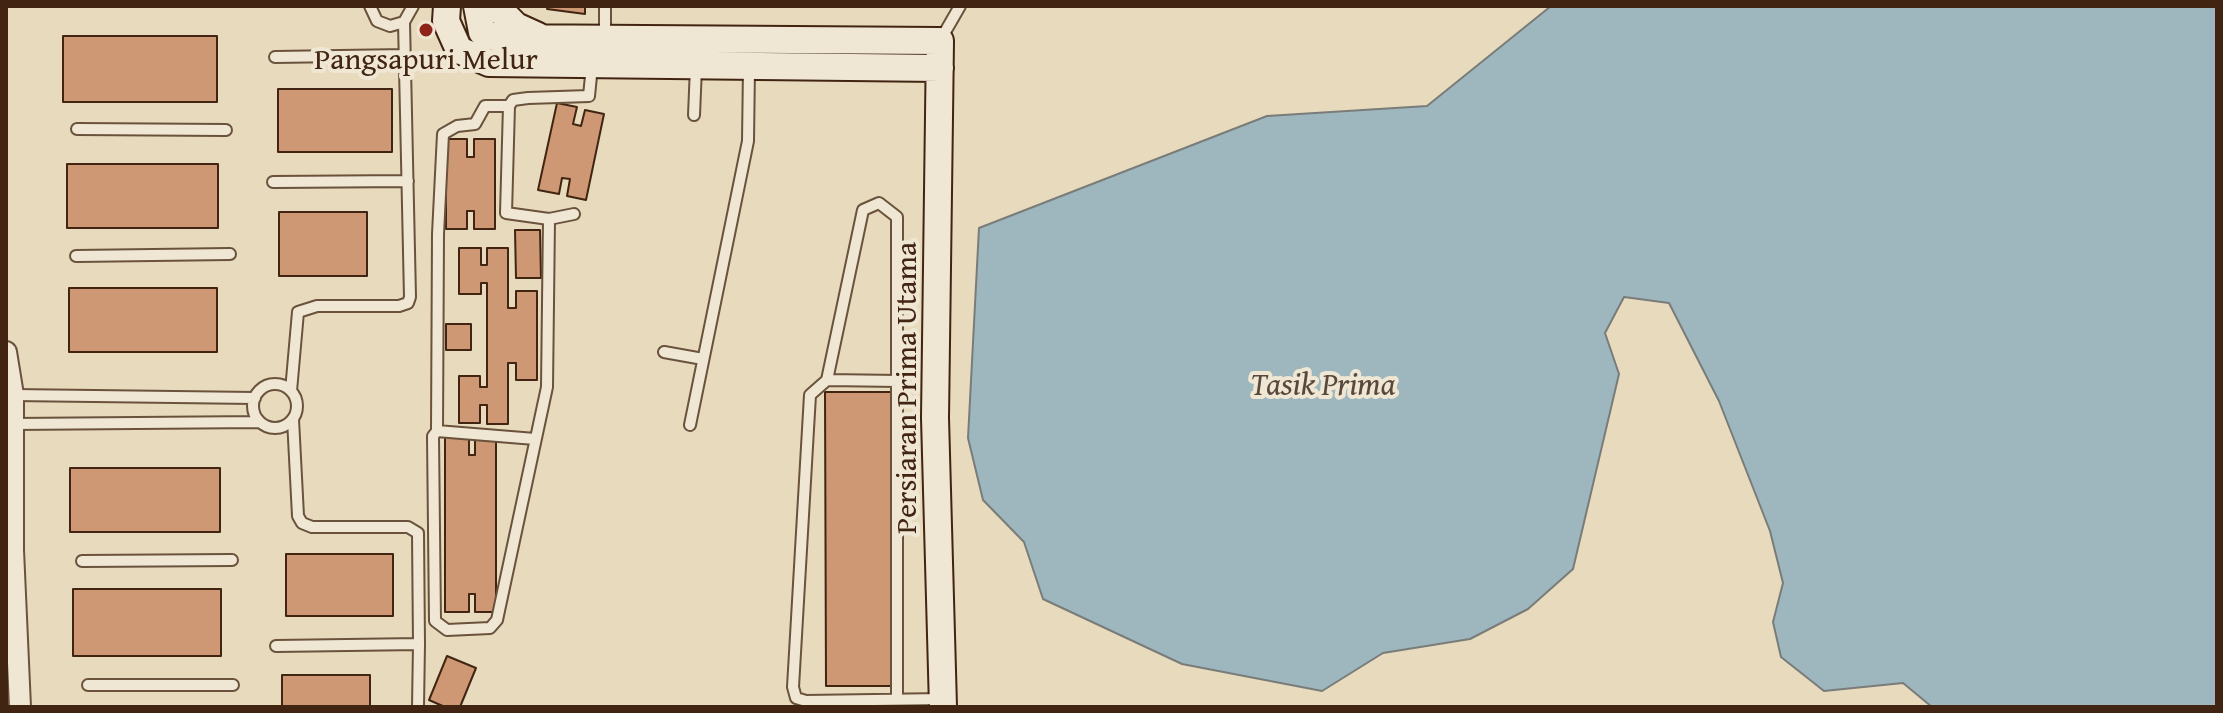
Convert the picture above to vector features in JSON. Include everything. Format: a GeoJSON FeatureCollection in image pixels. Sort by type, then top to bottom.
{"type":"FeatureCollection","features":[{"type":"Feature","properties":{"kind":"main road"},"geometry":{"type":"LineString","coordinates":[[447,6],[446,21],[459,50],[489,63],[940,68]]}},
{"type":"Feature","properties":{"kind":"main road"},"geometry":{"type":"LineString","coordinates":[[477,6],[482,32]]}},
{"type":"Feature","properties":{"kind":"main road"},"geometry":{"type":"LineString","coordinates":[[496,6],[516,26],[544,38]]}},
{"type":"Feature","properties":{"kind":"main road"},"geometry":{"type":"LineString","coordinates":[[459,50],[482,32]]}},
{"type":"Feature","properties":{"kind":"main road"},"geometry":{"type":"LineString","coordinates":[[482,32],[497,38],[940,41]]}},
{"type":"Feature","properties":{"kind":"main road"},"geometry":{"type":"LineString","coordinates":[[592,64],[599,37]]}},
{"type":"Feature","properties":{"kind":"main road","name":"Persiaran Prima Utama"},"geometry":{"type":"LineString","coordinates":[[940,41],[935,418],[943,703]]}},
{"type":"Feature","properties":{"kind":"street"},"geometry":{"type":"LineString","coordinates":[[6,352],[13,395],[10,448],[20,707]]}},
{"type":"Feature","properties":{"kind":"lane"},"geometry":{"type":"LineString","coordinates":[[370,6],[373,15],[383,25],[404,22]]}},
{"type":"Feature","properties":{"kind":"lane"},"geometry":{"type":"LineString","coordinates":[[413,6],[404,22],[408,303],[399,306],[317,306],[298,312],[291,391],[297,405],[293,419],[298,516],[302,523],[312,527],[408,527],[418,533],[418,707]]}},
{"type":"Feature","properties":{"kind":"lane"},"geometry":{"type":"LineString","coordinates":[[599,37],[605,6]]}},
{"type":"Feature","properties":{"kind":"lane"},"geometry":{"type":"LineString","coordinates":[[940,41],[960,6]]}},
{"type":"Feature","properties":{"kind":"lane"},"geometry":{"type":"LineString","coordinates":[[275,57],[405,55]]}},
{"type":"Feature","properties":{"kind":"lane"},"geometry":{"type":"LineString","coordinates":[[574,214],[549,219],[506,213],[509,106],[513,100],[528,98],[589,96],[592,64]]}},
{"type":"Feature","properties":{"kind":"lane"},"geometry":{"type":"LineString","coordinates":[[694,115],[696,65]]}},
{"type":"Feature","properties":{"kind":"lane"},"geometry":{"type":"LineString","coordinates":[[690,425],[748,141],[749,66]]}},
{"type":"Feature","properties":{"kind":"lane"},"geometry":{"type":"LineString","coordinates":[[509,106],[485,106],[475,124],[445,130],[443,134],[438,234],[437,431],[433,436],[435,621],[447,630],[490,628],[497,620],[547,387],[549,219]]}},
{"type":"Feature","properties":{"kind":"lane"},"geometry":{"type":"LineString","coordinates":[[77,129],[226,130]]}},
{"type":"Feature","properties":{"kind":"lane"},"geometry":{"type":"LineString","coordinates":[[273,182],[408,181]]}},
{"type":"Feature","properties":{"kind":"lane"},"geometry":{"type":"LineString","coordinates":[[897,698],[897,217],[879,203],[863,210],[827,380],[810,395],[793,687],[796,698],[806,701],[891,702],[897,698],[943,703]]}},
{"type":"Feature","properties":{"kind":"lane"},"geometry":{"type":"LineString","coordinates":[[76,256],[230,254]]}},
{"type":"Feature","properties":{"kind":"lane"},"geometry":{"type":"LineString","coordinates":[[664,352],[703,359]]}},
{"type":"Feature","properties":{"kind":"lane"},"geometry":{"type":"LineString","coordinates":[[827,380],[899,381]]}},
{"type":"Feature","properties":{"kind":"lane"},"geometry":{"type":"LineString","coordinates":[[13,395],[255,398],[272,385],[291,391]]}},
{"type":"Feature","properties":{"kind":"lane"},"geometry":{"type":"LineString","coordinates":[[255,398],[253,408],[260,422]]}},
{"type":"Feature","properties":{"kind":"lane"},"geometry":{"type":"LineString","coordinates":[[13,424],[260,422],[281,428],[293,419]]}},
{"type":"Feature","properties":{"kind":"lane"},"geometry":{"type":"LineString","coordinates":[[437,431],[535,439]]}},
{"type":"Feature","properties":{"kind":"lane"},"geometry":{"type":"LineString","coordinates":[[82,561],[232,560]]}},
{"type":"Feature","properties":{"kind":"lane"},"geometry":{"type":"LineString","coordinates":[[276,646],[419,644]]}},
{"type":"Feature","properties":{"kind":"lane"},"geometry":{"type":"LineString","coordinates":[[88,685],[233,685]]}},
{"type":"Feature","properties":{"kind":"water","name":"Tasik Prima"},"geometry":{"type":"Polygon","coordinates":[[[1551,6],[2217,6],[2217,707],[1932,707],[1903,683],[1824,691],[1781,657],[1773,622],[1783,583],[1770,531],[1719,401],[1669,303],[1624,297],[1605,333],[1619,374],[1573,569],[1528,609],[1470,639],[1383,653],[1322,691],[1182,664],[1043,599],[1024,542],[983,500],[968,438],[979,228],[1267,116],[1427,106],[1551,6]]]}},
{"type":"Feature","properties":{"kind":"building"},"geometry":{"type":"Polygon","coordinates":[[[548,6],[585,6],[585,14],[547,9],[548,6]]]}},
{"type":"Feature","properties":{"kind":"building"},"geometry":{"type":"Polygon","coordinates":[[[63,36],[217,36],[217,102],[63,102],[63,36]]]}},
{"type":"Feature","properties":{"kind":"building"},"geometry":{"type":"Polygon","coordinates":[[[278,89],[392,89],[392,152],[278,152],[278,89]]]}},
{"type":"Feature","properties":{"kind":"building"},"geometry":{"type":"Polygon","coordinates":[[[557,103],[577,107],[573,124],[581,126],[585,110],[604,114],[586,200],[567,196],[570,179],[562,178],[559,194],[538,190],[557,103]]]}},
{"type":"Feature","properties":{"kind":"building"},"geometry":{"type":"Polygon","coordinates":[[[446,139],[467,139],[467,157],[474,157],[474,139],[495,139],[495,229],[474,229],[474,211],[467,211],[467,229],[446,229],[446,139]]]}},
{"type":"Feature","properties":{"kind":"building"},"geometry":{"type":"Polygon","coordinates":[[[67,164],[218,164],[218,228],[67,228],[67,164]]]}},
{"type":"Feature","properties":{"kind":"building"},"geometry":{"type":"Polygon","coordinates":[[[279,212],[367,212],[367,276],[279,276],[279,212]]]}},
{"type":"Feature","properties":{"kind":"building"},"geometry":{"type":"Polygon","coordinates":[[[515,230],[540,230],[541,278],[516,278],[515,230]]]}},
{"type":"Feature","properties":{"kind":"building"},"geometry":{"type":"Polygon","coordinates":[[[459,248],[481,248],[481,265],[487,265],[487,248],[508,248],[508,308],[516,308],[516,291],[537,291],[537,380],[516,380],[516,363],[508,363],[508,424],[487,424],[487,405],[480,405],[480,423],[459,423],[459,376],[480,376],[480,387],[487,387],[487,283],[481,283],[481,294],[459,294],[459,248]]]}},
{"type":"Feature","properties":{"kind":"building"},"geometry":{"type":"Polygon","coordinates":[[[69,288],[217,288],[217,352],[69,352],[69,288]]]}},
{"type":"Feature","properties":{"kind":"building"},"geometry":{"type":"Polygon","coordinates":[[[446,324],[471,324],[471,350],[446,350],[446,324]]]}},
{"type":"Feature","properties":{"kind":"building"},"geometry":{"type":"Polygon","coordinates":[[[825,392],[891,392],[891,686],[826,686],[825,392]]]}},
{"type":"Feature","properties":{"kind":"building"},"geometry":{"type":"Polygon","coordinates":[[[445,437],[469,437],[469,455],[475,455],[475,438],[496,438],[496,612],[475,612],[475,594],[469,594],[469,612],[445,612],[445,437]]]}},
{"type":"Feature","properties":{"kind":"building"},"geometry":{"type":"Polygon","coordinates":[[[70,468],[220,468],[220,532],[70,532],[70,468]]]}},
{"type":"Feature","properties":{"kind":"building"},"geometry":{"type":"Polygon","coordinates":[[[286,554],[393,554],[393,616],[286,616],[286,554]]]}},
{"type":"Feature","properties":{"kind":"building"},"geometry":{"type":"Polygon","coordinates":[[[73,589],[221,589],[221,656],[73,656],[73,589]]]}},
{"type":"Feature","properties":{"kind":"building"},"geometry":{"type":"Polygon","coordinates":[[[447,656],[476,668],[460,707],[445,707],[429,700],[447,656]]]}},
{"type":"Feature","properties":{"kind":"building"},"geometry":{"type":"Polygon","coordinates":[[[282,675],[370,675],[370,707],[282,707],[282,675]]]}},
{"type":"Feature","properties":{"kind":"place","name":"Pangsapuri Melur"},"geometry":{"type":"Point","coordinates":[426,30]}}]}
